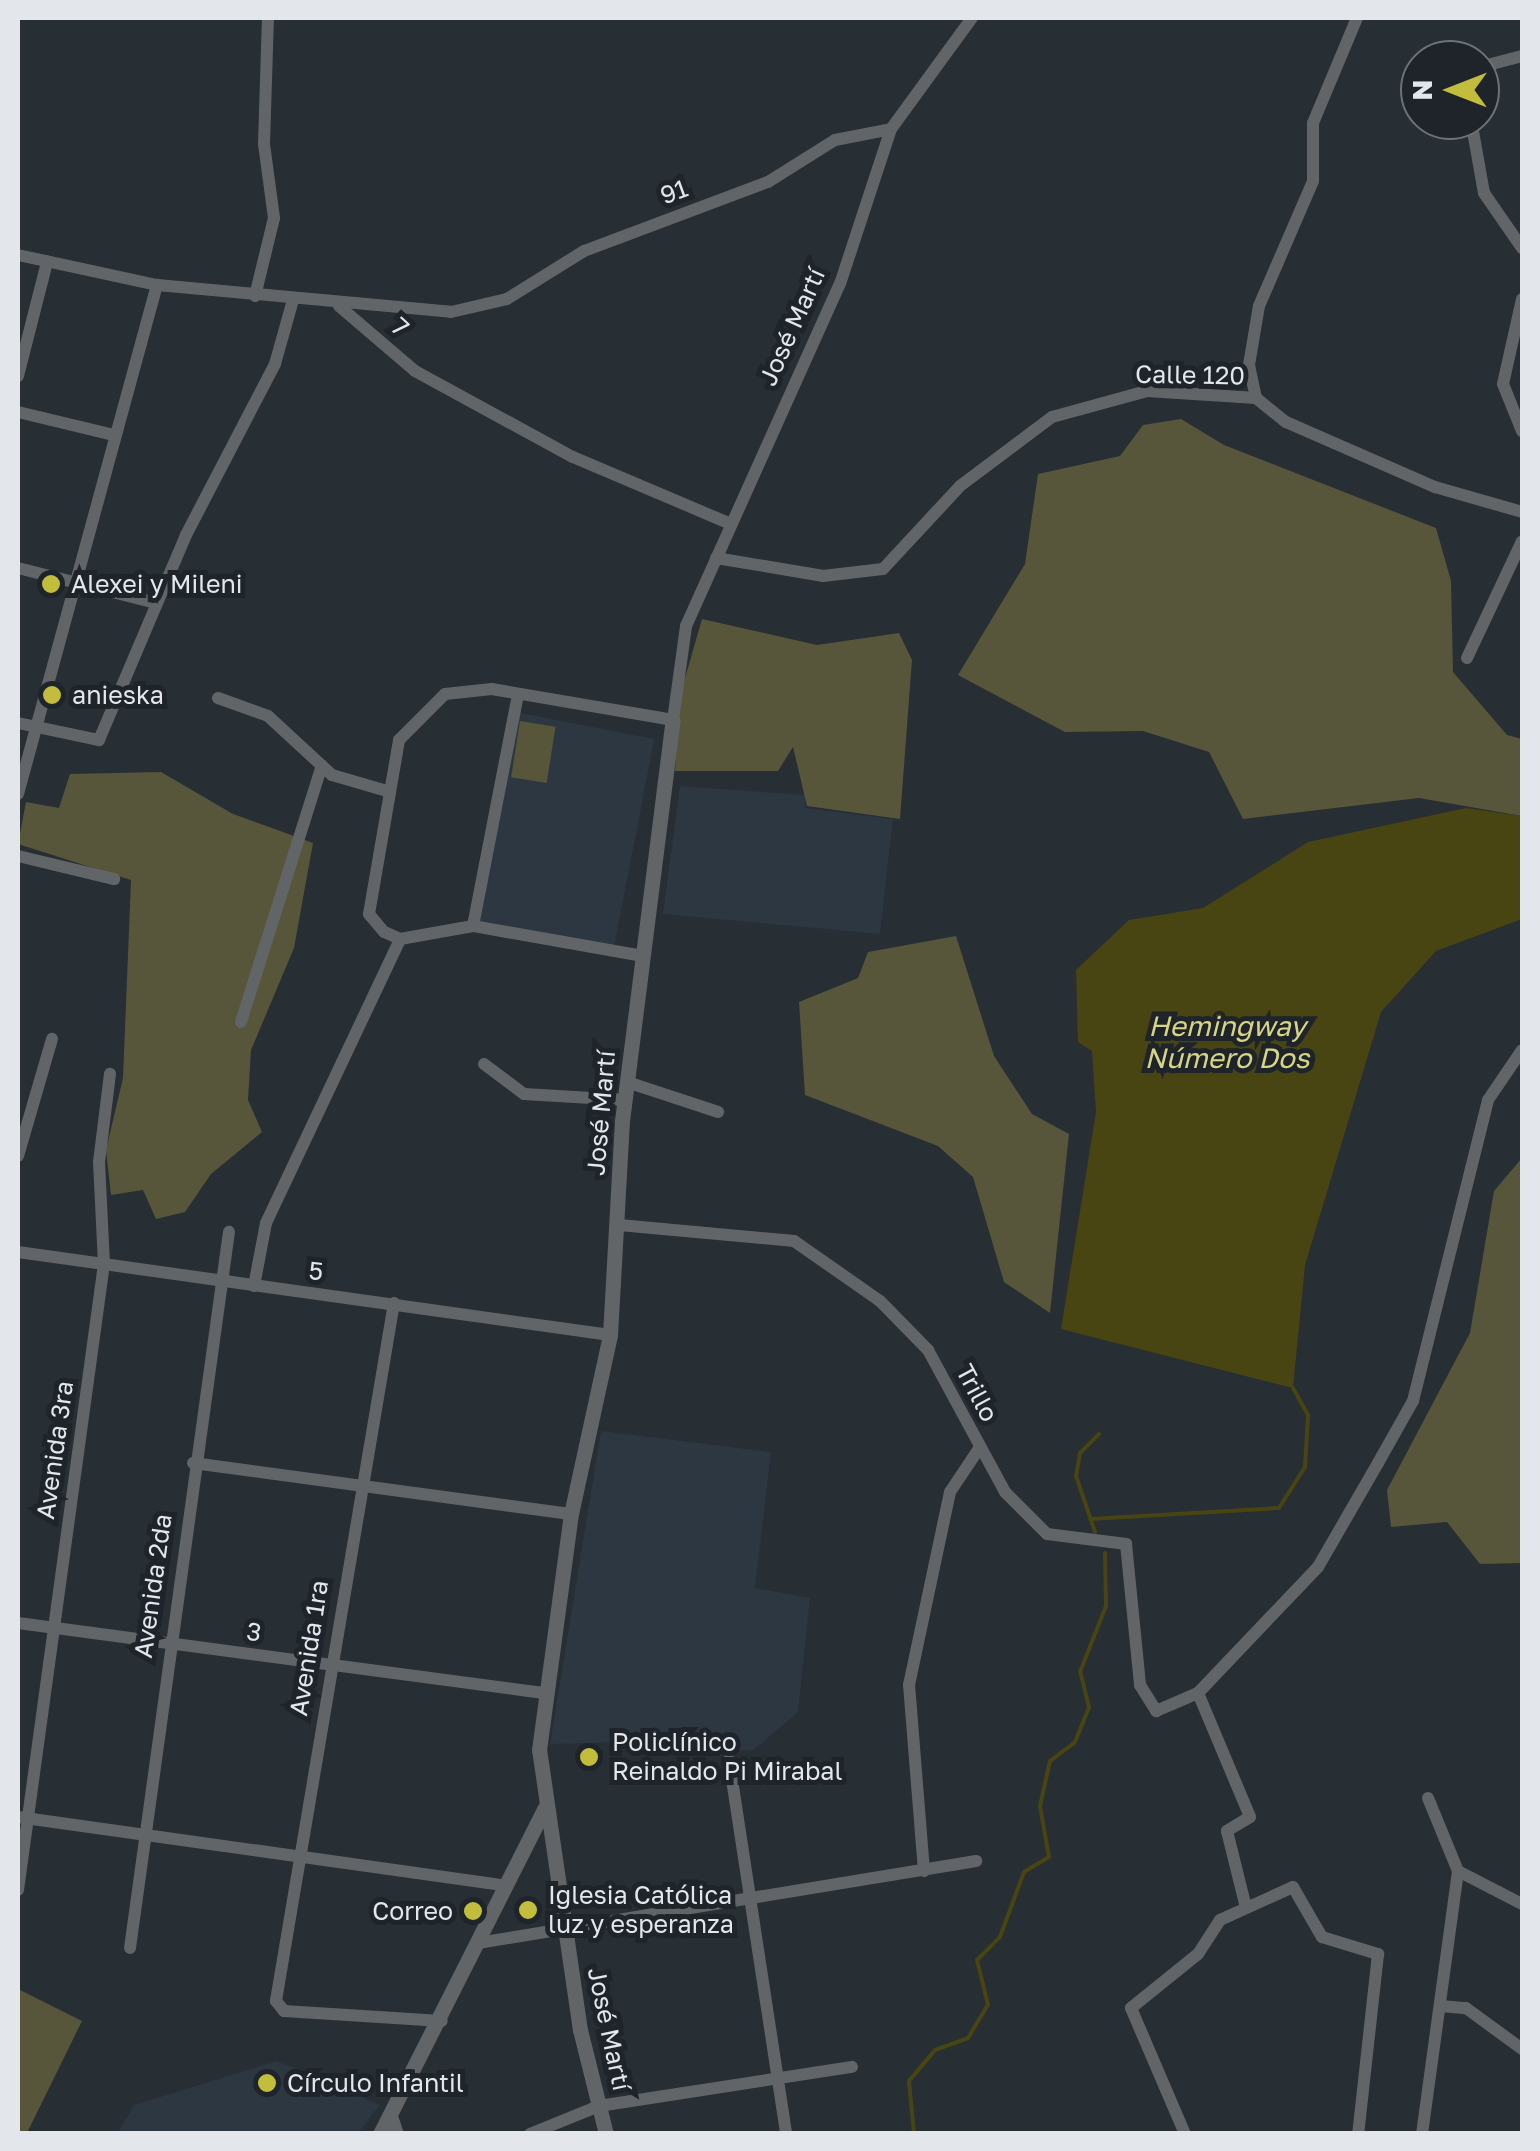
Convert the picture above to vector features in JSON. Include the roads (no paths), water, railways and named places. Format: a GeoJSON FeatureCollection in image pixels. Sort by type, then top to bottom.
{"type":"FeatureCollection","features":[{"type":"Feature","properties":{"kind":"street"},"geometry":{"type":"LineString","coordinates":[[255,296],[274,218],[264,144],[268,18]]}},
{"type":"Feature","properties":{"kind":"street"},"geometry":{"type":"LineString","coordinates":[[891,129],[972,18]]}},
{"type":"Feature","properties":{"kind":"street"},"geometry":{"type":"LineString","coordinates":[[1256,398],[1250,365],[1258,306],[1313,181],[1314,123],[1358,18]]}},
{"type":"Feature","properties":{"kind":"street","name":"91"},"geometry":{"type":"LineString","coordinates":[[338,306],[451,312],[507,300],[584,251],[768,182],[835,140],[891,129]]}},
{"type":"Feature","properties":{"kind":"street","name":"José Martí"},"geometry":{"type":"LineString","coordinates":[[606,2134],[544,1808],[542,1693],[571,1514],[610,1335],[625,1100],[686,626],[716,558],[726,522],[840,284],[891,129]]}},
{"type":"Feature","properties":{"kind":"street"},"geometry":{"type":"LineString","coordinates":[[1475,140],[1484,193],[1522,248]]}},
{"type":"Feature","properties":{"kind":"street"},"geometry":{"type":"LineString","coordinates":[[18,254],[157,286],[338,306]]}},
{"type":"Feature","properties":{"kind":"street"},"geometry":{"type":"LineString","coordinates":[[18,376],[47,262]]}},
{"type":"Feature","properties":{"kind":"street"},"geometry":{"type":"LineString","coordinates":[[18,794],[42,729],[114,436],[157,286]]}},
{"type":"Feature","properties":{"kind":"street"},"geometry":{"type":"LineString","coordinates":[[1522,299],[1504,384],[1522,430]]}},
{"type":"Feature","properties":{"kind":"street"},"geometry":{"type":"LineString","coordinates":[[18,723],[99,740],[156,603],[275,364],[293,300]]}},
{"type":"Feature","properties":{"kind":"street","name":"7"},"geometry":{"type":"LineString","coordinates":[[338,306],[415,371],[573,456],[726,522]]}},
{"type":"Feature","properties":{"kind":"street","name":"Calle 120"},"geometry":{"type":"LineString","coordinates":[[716,558],[823,576],[882,569],[960,486],[1052,417],[1148,391],[1256,398],[1286,422],[1435,487],[1522,512]]}},
{"type":"Feature","properties":{"kind":"street"},"geometry":{"type":"LineString","coordinates":[[18,412],[114,436]]}},
{"type":"Feature","properties":{"kind":"street"},"geometry":{"type":"LineString","coordinates":[[1467,658],[1522,541]]}},
{"type":"Feature","properties":{"kind":"street"},"geometry":{"type":"LineString","coordinates":[[18,568],[156,603]]}},
{"type":"Feature","properties":{"kind":"street"},"geometry":{"type":"LineString","coordinates":[[642,956],[473,926],[400,939],[369,914],[399,740],[424,706],[446,694],[518,694],[673,720]]}},
{"type":"Feature","properties":{"kind":"street"},"geometry":{"type":"LineString","coordinates":[[473,926],[518,694]]}},
{"type":"Feature","properties":{"kind":"street"},"geometry":{"type":"LineString","coordinates":[[218,698],[268,716],[348,784],[390,792]]}},
{"type":"Feature","properties":{"kind":"street"},"geometry":{"type":"LineString","coordinates":[[241,1022],[322,765]]}},
{"type":"Feature","properties":{"kind":"street"},"geometry":{"type":"LineString","coordinates":[[18,856],[114,880]]}},
{"type":"Feature","properties":{"kind":"street"},"geometry":{"type":"LineString","coordinates":[[254,1286],[266,1223],[400,939]]}},
{"type":"Feature","properties":{"kind":"street"},"geometry":{"type":"LineString","coordinates":[[18,1156],[52,1039]]}},
{"type":"Feature","properties":{"kind":"street"},"geometry":{"type":"LineString","coordinates":[[1245,1904],[1227,1831],[1250,1817],[1198,1693],[1318,1567],[1413,1401],[1488,1100],[1522,1050]]}},
{"type":"Feature","properties":{"kind":"street"},"geometry":{"type":"LineString","coordinates":[[484,1064],[524,1094],[625,1100]]}},
{"type":"Feature","properties":{"kind":"street","name":"Avenida 3ra"},"geometry":{"type":"LineString","coordinates":[[18,1890],[24,1818],[104,1264],[99,1162],[110,1074]]}},
{"type":"Feature","properties":{"kind":"street"},"geometry":{"type":"LineString","coordinates":[[627,1082],[718,1112]]}},
{"type":"Feature","properties":{"kind":"street","name":"Trillo"},"geometry":{"type":"LineString","coordinates":[[619,1225],[723,1228],[794,1241],[839,1264],[928,1350],[1005,1492],[1047,1534],[1126,1544],[1140,1685],[1156,1711],[1198,1693]]}},
{"type":"Feature","properties":{"kind":"street","name":"Avenida 2da"},"geometry":{"type":"LineString","coordinates":[[130,1948],[168,1642],[228,1232]]}},
{"type":"Feature","properties":{"kind":"street","name":"5"},"geometry":{"type":"LineString","coordinates":[[18,1252],[610,1335]]}},
{"type":"Feature","properties":{"kind":"street","name":"Avenida 1ra"},"geometry":{"type":"LineString","coordinates":[[394,1302],[357,1484],[276,2001],[284,2011],[442,2022]]}},
{"type":"Feature","properties":{"kind":"street"},"geometry":{"type":"LineString","coordinates":[[924,1870],[912,1666],[950,1492],[980,1447]]}},
{"type":"Feature","properties":{"kind":"street"},"geometry":{"type":"LineString","coordinates":[[193,1463],[571,1514]]}},
{"type":"Feature","properties":{"kind":"street","name":"3"},"geometry":{"type":"LineString","coordinates":[[18,1623],[542,1693]]}},
{"type":"Feature","properties":{"kind":"street"},"geometry":{"type":"LineString","coordinates":[[730,1760],[786,2134]]}},
{"type":"Feature","properties":{"kind":"street"},"geometry":{"type":"LineString","coordinates":[[1422,2134],[1458,1871],[1428,1798]]}},
{"type":"Feature","properties":{"kind":"street"},"geometry":{"type":"LineString","coordinates":[[380,2134],[395,2126],[504,1885],[544,1808]]}},
{"type":"Feature","properties":{"kind":"street"},"geometry":{"type":"LineString","coordinates":[[24,1818],[300,1852],[504,1885]]}},
{"type":"Feature","properties":{"kind":"street"},"geometry":{"type":"LineString","coordinates":[[478,1943],[976,1861]]}},
{"type":"Feature","properties":{"kind":"street"},"geometry":{"type":"LineString","coordinates":[[1458,1871],[1522,1904]]}},
{"type":"Feature","properties":{"kind":"street"},"geometry":{"type":"LineString","coordinates":[[1185,2134],[1131,2008],[1245,1904],[1292,1887],[1322,1937],[1378,1954],[1358,2134]]}},
{"type":"Feature","properties":{"kind":"street"},"geometry":{"type":"LineString","coordinates":[[1441,2006],[1466,2008],[1522,2049]]}},
{"type":"Feature","properties":{"kind":"street"},"geometry":{"type":"LineString","coordinates":[[530,2134],[599,2106],[852,2067]]}},
{"type":"Feature","properties":{"kind":"water","name":"Hemingway Número Dos"},"geometry":{"type":"Polygon","coordinates":[[[1466,808],[1522,816],[1522,919],[1436,951],[1381,1012],[1305,1265],[1293,1388],[1061,1329],[1096,1112],[1092,1051],[1078,1042],[1076,970],[1129,920],[1203,908],[1308,842],[1466,808]]]}},
{"type":"Feature","properties":{"kind":"waterway"},"geometry":{"type":"LineString","coordinates":[[1090,1519],[1279,1508],[1305,1467],[1308,1415],[1293,1388]]}},
{"type":"Feature","properties":{"kind":"waterway"},"geometry":{"type":"LineString","coordinates":[[1095,1532],[1076,1476],[1080,1453],[1099,1434]]}},
{"type":"Feature","properties":{"kind":"waterway"},"geometry":{"type":"LineString","coordinates":[[914,2134],[909,2081],[935,2050],[968,2038],[988,2005],[977,1960],[1000,1937],[1024,1872],[1049,1857],[1040,1806],[1050,1761],[1075,1742],[1089,1707],[1080,1672],[1106,1606],[1105,1553]]}},
{"type":"Feature","properties":{"kind":"place","name":"Alexei y Mileni"},"geometry":{"type":"Point","coordinates":[51,584]}},
{"type":"Feature","properties":{"kind":"place","name":"anieska"},"geometry":{"type":"Point","coordinates":[52,695]}},
{"type":"Feature","properties":{"kind":"place","name":"Policlínico Reinaldo Pi Mirabal"},"geometry":{"type":"Point","coordinates":[589,1757]}},
{"type":"Feature","properties":{"kind":"place","name":"Iglesia Católica luz y esperanza"},"geometry":{"type":"Point","coordinates":[528,1910]}},
{"type":"Feature","properties":{"kind":"place","name":"Correo"},"geometry":{"type":"Point","coordinates":[473,1911]}},
{"type":"Feature","properties":{"kind":"place","name":"Círculo Infantil"},"geometry":{"type":"Point","coordinates":[267,2083]}}]}
